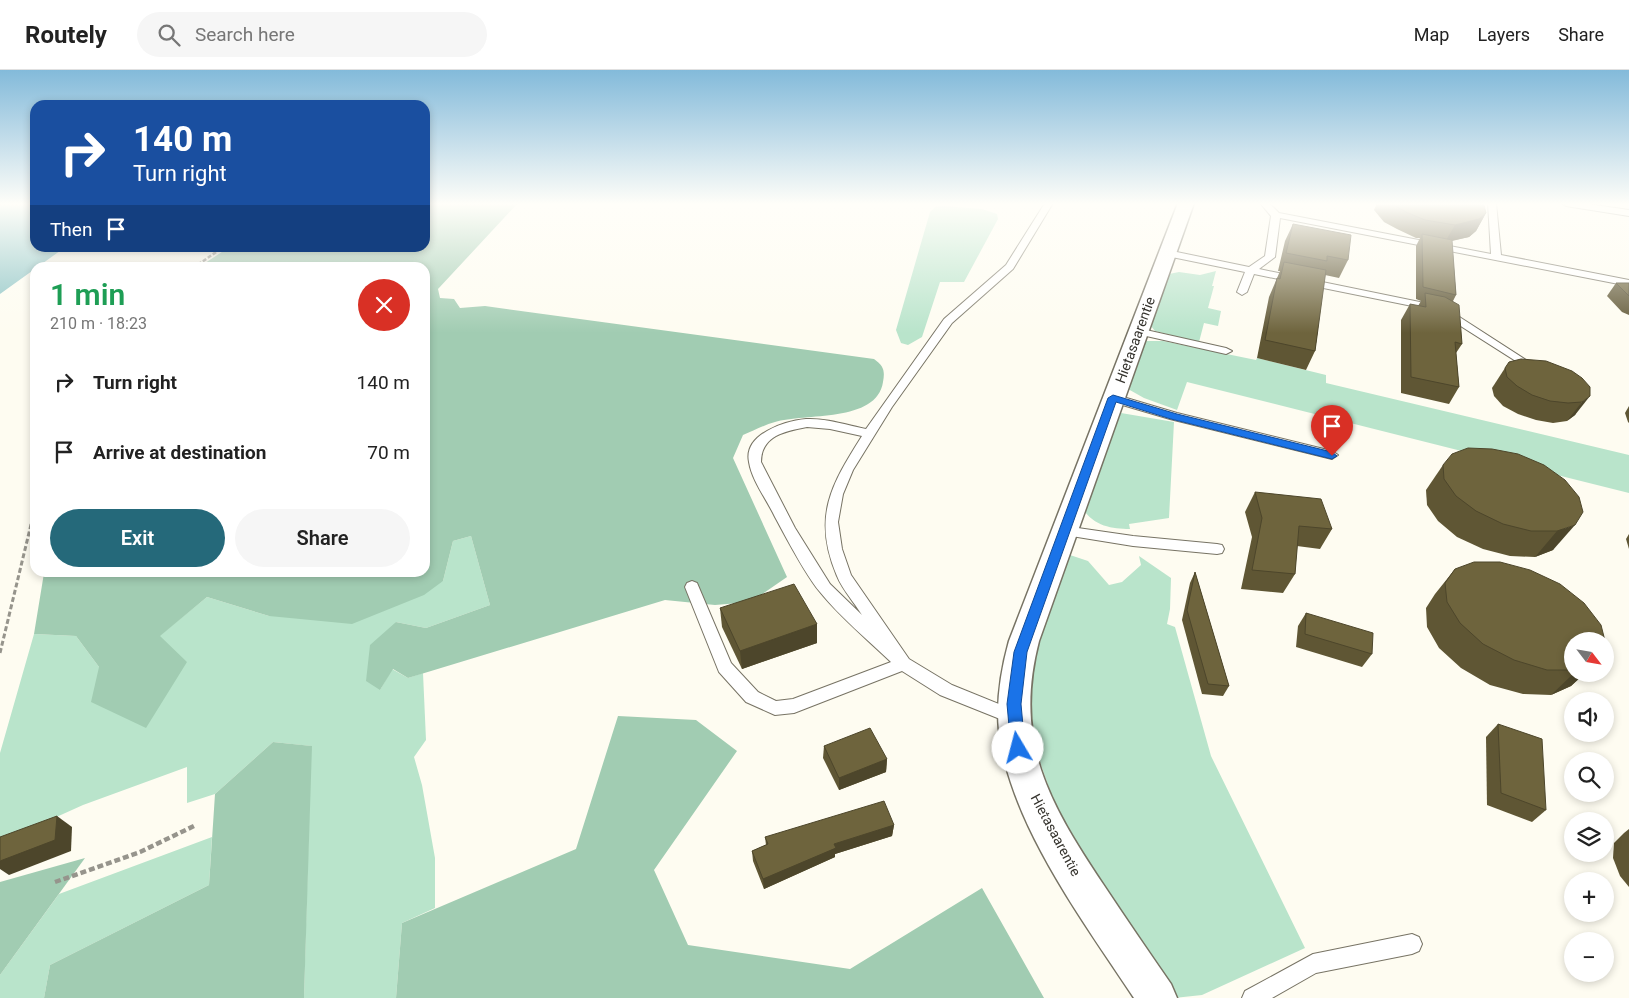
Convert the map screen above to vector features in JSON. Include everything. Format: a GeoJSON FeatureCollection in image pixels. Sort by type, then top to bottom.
{"type":"FeatureCollection","features":[{"type":"Feature","properties":{"kind":"street","name":"Hietasaarentie"},"geometry":{"type":"LineString","coordinates":[[1156,998],[1066,860],[1048,827],[1022,763],[1015,718],[1014,691],[1020,652],[1170,246]]}},
{"type":"Feature","properties":{"kind":"lane"},"geometry":{"type":"LineString","coordinates":[[903,664],[844,576],[835,549],[831,522],[836,494],[847,470],[870,434],[948,321],[1010,267],[1023,246]]}},
{"type":"Feature","properties":{"kind":"lane"},"geometry":{"type":"LineString","coordinates":[[1242,292],[1250,270],[1270,257],[1272,246]]}},
{"type":"Feature","properties":{"kind":"lane"},"geometry":{"type":"LineString","coordinates":[[1439,246],[1629,282]]}},
{"type":"Feature","properties":{"kind":"lane"},"geometry":{"type":"LineString","coordinates":[[1495,246],[1496,257]]}},
{"type":"Feature","properties":{"kind":"lane"},"geometry":{"type":"LineString","coordinates":[[1167,253],[1440,309],[1539,373]]}},
{"type":"Feature","properties":{"kind":"lane"},"geometry":{"type":"LineString","coordinates":[[1137,332],[1226,351]]}},
{"type":"Feature","properties":{"kind":"lane"},"geometry":{"type":"LineString","coordinates":[[1113,398],[1174,416],[1332,456]]}},
{"type":"Feature","properties":{"kind":"lane"},"geometry":{"type":"LineString","coordinates":[[870,434],[830,425],[807,423],[790,426],[772,433],[761,441],[755,451],[755,462],[762,480],[789,530],[825,588],[903,664],[946,690],[1015,718]]}},
{"type":"Feature","properties":{"kind":"lane"},"geometry":{"type":"LineString","coordinates":[[1064,531],[1133,541],[1217,549]]}},
{"type":"Feature","properties":{"kind":"lane"},"geometry":{"type":"LineString","coordinates":[[692,586],[725,668],[752,697],[775,708],[794,706],[903,664]]}},
{"type":"Feature","properties":{"kind":"lane"},"geometry":{"type":"LineString","coordinates":[[1252,998],[1313,964],[1412,944]]}},
{"type":"Feature","properties":{"kind":"path"},"geometry":{"type":"LineString","coordinates":[[202,262],[216,252]]}},
{"type":"Feature","properties":{"kind":"path"},"geometry":{"type":"LineString","coordinates":[[0,653],[30,529]]}},
{"type":"Feature","properties":{"kind":"path"},"geometry":{"type":"LineString","coordinates":[[55,882],[140,852],[196,825]]}},
{"type":"Feature","properties":{"kind":"green space"},"geometry":{"type":"Polygon","coordinates":[[[430,246],[478,246],[438,289],[440,298],[454,299],[460,308],[485,306],[874,359],[882,366],[884,372],[883,382],[878,395],[868,404],[854,410],[838,414],[788,419],[763,426],[743,435],[733,458],[787,577],[751,602],[715,605],[665,600],[408,678],[393,669],[380,690],[366,681],[370,645],[396,622],[426,628],[490,605],[471,536],[453,541],[443,581],[424,595],[352,624],[269,616],[207,597],[160,636],[187,662],[146,728],[91,702],[99,667],[76,636],[34,634],[43,577],[430,577],[430,262],[207,262],[222,252],[430,252],[430,246]]]}},
{"type":"Feature","properties":{"kind":"green space"},"geometry":{"type":"Polygon","coordinates":[[[920,246],[983,246],[964,282],[940,282],[922,337],[908,345],[901,343],[896,330],[920,246]]]}},
{"type":"Feature","properties":{"kind":"green space"},"geometry":{"type":"Polygon","coordinates":[[[1216,271],[1208,308],[1221,311],[1218,326],[1204,323],[1199,342],[1155,331],[1151,326],[1169,274],[1179,272],[1200,275],[1216,271]]]}},
{"type":"Feature","properties":{"kind":"green space"},"geometry":{"type":"Polygon","coordinates":[[[1147,341],[1163,341],[1256,360],[1257,358],[1326,375],[1326,383],[1629,455],[1629,493],[1187,382],[1177,410],[1144,398],[1128,389],[1147,341]]]}},
{"type":"Feature","properties":{"kind":"green space"},"geometry":{"type":"Polygon","coordinates":[[[1121,413],[1174,422],[1169,518],[1129,524],[1130,529],[1098,523],[1087,515],[1083,509],[1121,413]]]}},
{"type":"Feature","properties":{"kind":"green space"},"geometry":{"type":"Polygon","coordinates":[[[471,536],[490,605],[426,628],[396,622],[380,690],[392,669],[408,678],[423,673],[426,740],[414,757],[422,785],[435,858],[435,908],[402,923],[396,998],[304,998],[311,746],[273,742],[215,794],[187,803],[187,767],[83,805],[1,842],[0,848],[0,753],[34,634],[76,636],[99,667],[159,636],[207,597],[269,616],[443,581],[453,541],[471,536]]]}},
{"type":"Feature","properties":{"kind":"green space"},"geometry":{"type":"Polygon","coordinates":[[[1070,555],[1088,561],[1109,585],[1122,582],[1141,565],[1139,556],[1171,578],[1170,609],[1167,624],[1175,627],[1211,756],[1305,948],[1202,995],[1174,998],[1075,843],[1054,802],[1040,762],[1032,724],[1031,687],[1035,653],[1070,555]]]}},
{"type":"Feature","properties":{"kind":"green space"},"geometry":{"type":"Polygon","coordinates":[[[618,716],[696,720],[737,751],[654,870],[688,945],[850,969],[982,888],[1044,998],[396,998],[402,923],[576,849],[618,716]]]}},
{"type":"Feature","properties":{"kind":"green space"},"geometry":{"type":"Polygon","coordinates":[[[273,742],[312,746],[304,998],[44,998],[50,965],[209,885],[215,794],[273,742]]]}},
{"type":"Feature","properties":{"kind":"green space"},"geometry":{"type":"Polygon","coordinates":[[[212,837],[209,885],[50,965],[44,998],[0,998],[0,975],[59,894],[212,837]]]}},
{"type":"Feature","properties":{"kind":"green space"},"geometry":{"type":"Polygon","coordinates":[[[85,858],[0,975],[0,882],[85,858]]]}},
{"type":"Feature","properties":{"kind":"water"},"geometry":{"type":"Polygon","coordinates":[[[0,246],[30,246],[30,252],[58,252],[45,262],[30,262],[30,272],[0,294],[0,246]]]}},
{"type":"Feature","properties":{"kind":"building"},"geometry":{"type":"Polygon","coordinates":[[[1288,246],[1350,246],[1348,260],[1327,256],[1327,261],[1286,253],[1288,246]]]}},
{"type":"Feature","properties":{"kind":"building"},"geometry":{"type":"Polygon","coordinates":[[[1422,246],[1452,246],[1456,295],[1423,287],[1422,246]]]}},
{"type":"Feature","properties":{"kind":"building"},"geometry":{"type":"Polygon","coordinates":[[[1284,262],[1326,270],[1315,351],[1265,340],[1277,278],[1280,279],[1284,262]]]}},
{"type":"Feature","properties":{"kind":"building"},"geometry":{"type":"Polygon","coordinates":[[[1616,283],[1629,283],[1629,296],[1616,283]]]}},
{"type":"Feature","properties":{"kind":"building"},"geometry":{"type":"Polygon","coordinates":[[[1425,293],[1445,297],[1459,305],[1462,344],[1455,342],[1459,387],[1411,377],[1410,304],[1426,307],[1425,293]]]}},
{"type":"Feature","properties":{"kind":"building"},"geometry":{"type":"Polygon","coordinates":[[[1521,359],[1546,361],[1572,371],[1590,387],[1590,396],[1582,402],[1568,403],[1550,401],[1532,395],[1507,377],[1505,368],[1509,362],[1521,359]]]}},
{"type":"Feature","properties":{"kind":"building"},"geometry":{"type":"Polygon","coordinates":[[[1468,448],[1492,449],[1518,454],[1544,465],[1565,480],[1579,497],[1583,512],[1575,525],[1557,531],[1531,531],[1503,524],[1476,511],[1456,496],[1444,479],[1443,465],[1452,454],[1468,448]]]}},
{"type":"Feature","properties":{"kind":"building"},"geometry":{"type":"Polygon","coordinates":[[[1255,492],[1321,499],[1332,529],[1299,526],[1295,574],[1252,570],[1262,518],[1255,492]]]}},
{"type":"Feature","properties":{"kind":"building"},"geometry":{"type":"Polygon","coordinates":[[[1474,562],[1500,562],[1530,570],[1560,584],[1584,603],[1601,625],[1603,632],[1564,632],[1564,670],[1547,670],[1514,660],[1483,644],[1460,623],[1447,602],[1445,583],[1455,569],[1474,562]]]}},
{"type":"Feature","properties":{"kind":"building"},"geometry":{"type":"Polygon","coordinates":[[[1195,572],[1229,686],[1208,684],[1187,610],[1195,572]]]}},
{"type":"Feature","properties":{"kind":"building"},"geometry":{"type":"Polygon","coordinates":[[[794,584],[817,624],[740,651],[720,608],[794,584]]]}},
{"type":"Feature","properties":{"kind":"building"},"geometry":{"type":"Polygon","coordinates":[[[1306,613],[1373,633],[1372,654],[1305,634],[1306,613]]]}},
{"type":"Feature","properties":{"kind":"building"},"geometry":{"type":"Polygon","coordinates":[[[1498,724],[1542,739],[1546,810],[1501,793],[1498,724]]]}},
{"type":"Feature","properties":{"kind":"building"},"geometry":{"type":"Polygon","coordinates":[[[870,728],[887,759],[839,778],[824,746],[870,728]]]}},
{"type":"Feature","properties":{"kind":"building"},"geometry":{"type":"Polygon","coordinates":[[[884,801],[894,825],[834,844],[836,848],[763,879],[752,851],[768,844],[765,837],[884,801]]]}},
{"type":"Feature","properties":{"kind":"building"},"geometry":{"type":"Polygon","coordinates":[[[57,816],[55,840],[0,861],[0,837],[57,816]]]}},
{"type":"Feature","properties":{"kind":"route"},"geometry":{"type":"LineString","coordinates":[[1018,748],[1014,704],[1020,652],[1113,398],[1174,416],[1332,456]]}}]}
